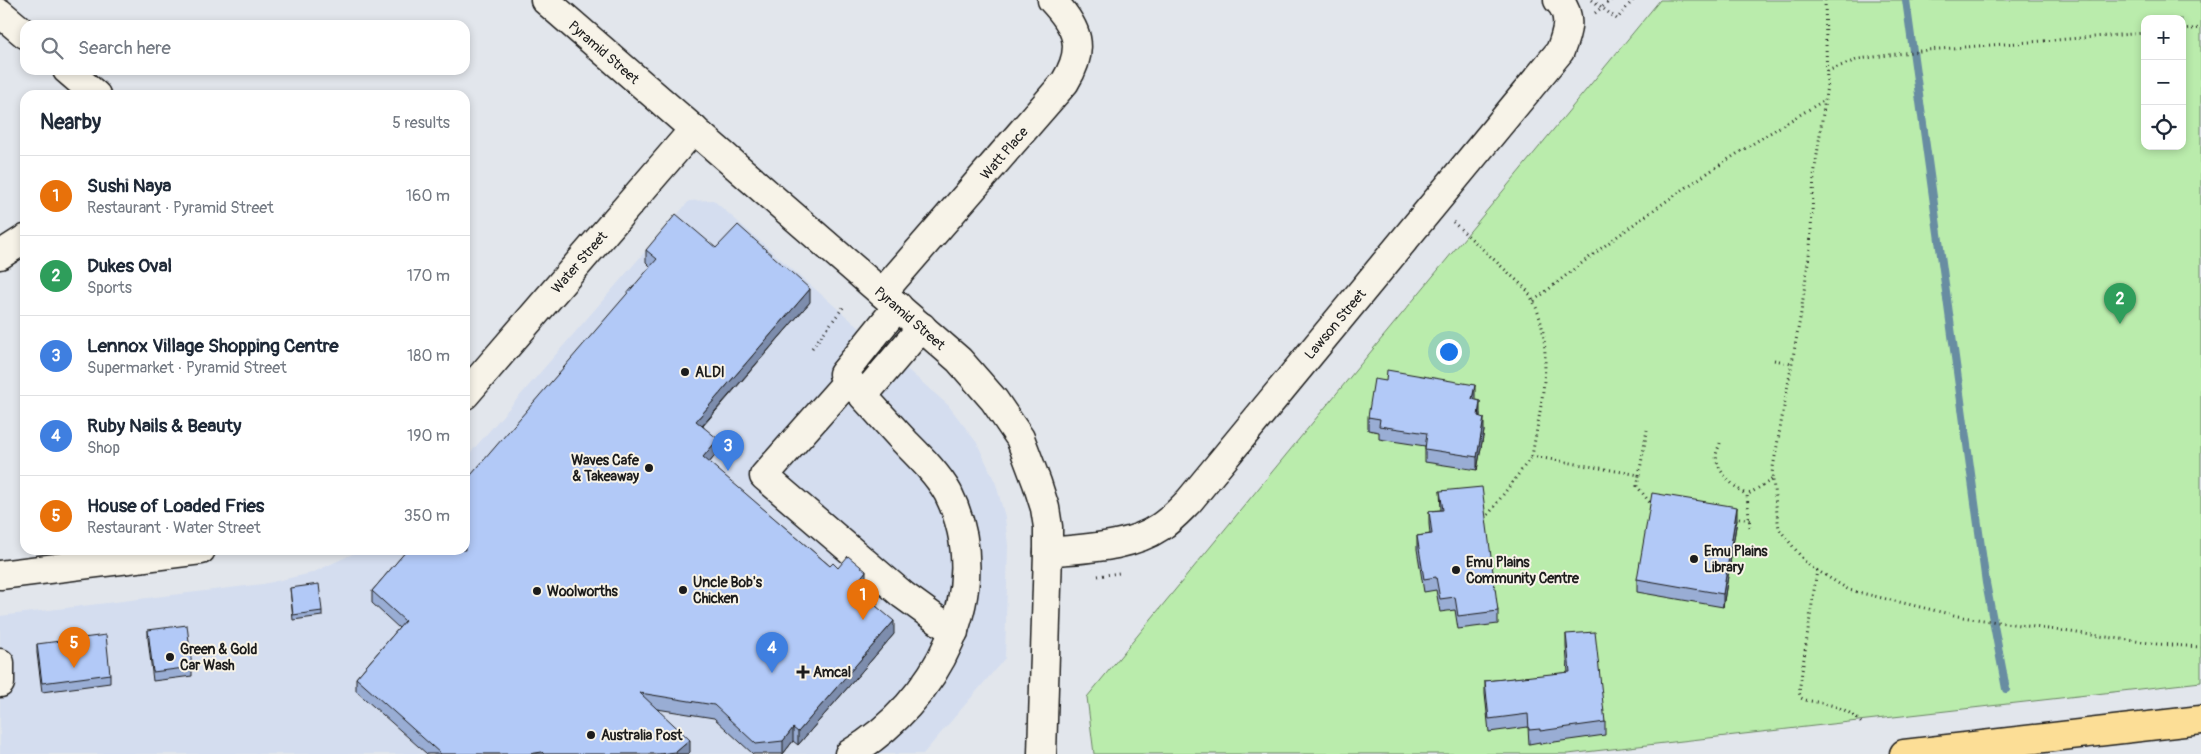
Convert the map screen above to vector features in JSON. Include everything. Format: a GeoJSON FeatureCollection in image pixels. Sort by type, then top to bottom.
{"type":"FeatureCollection","features":[{"type":"Feature","properties":{"kind":"highway"},"geometry":{"type":"LineString","coordinates":[[1904,754],[2201,720]]}},
{"type":"Feature","properties":{"kind":"street","name":"Pyramid Street"},"geometry":{"type":"LineString","coordinates":[[545,0],[922,327],[978,380],[1020,438],[1037,482],[1048,527],[1042,754]]}},
{"type":"Feature","properties":{"kind":"street","name":"Watt Place"},"geometry":{"type":"LineString","coordinates":[[852,383],[890,300],[1073,70],[1077,60],[1074,31],[1064,13],[1052,0]]}},
{"type":"Feature","properties":{"kind":"street","name":"Lawson Street"},"geometry":{"type":"LineString","coordinates":[[1048,552],[1122,542],[1145,535],[1160,527],[1176,514],[1560,51],[1566,37],[1563,10]]}},
{"type":"Feature","properties":{"kind":"street"},"geometry":{"type":"LineString","coordinates":[[0,13],[20,30]]}},
{"type":"Feature","properties":{"kind":"street"},"geometry":{"type":"LineString","coordinates":[[73,75],[90,90]]}},
{"type":"Feature","properties":{"kind":"street","name":"Water Street"},"geometry":{"type":"LineString","coordinates":[[470,389],[694,129]]}},
{"type":"Feature","properties":{"kind":"street"},"geometry":{"type":"LineString","coordinates":[[0,255],[20,243]]}},
{"type":"Feature","properties":{"kind":"street"},"geometry":{"type":"LineString","coordinates":[[922,327],[852,383],[764,476],[896,589],[954,632]]}},
{"type":"Feature","properties":{"kind":"street"},"geometry":{"type":"LineString","coordinates":[[849,754],[883,732],[915,698],[938,666],[954,632],[961,608],[965,582],[965,554],[959,520],[945,488],[924,462],[852,383]]}},
{"type":"Feature","properties":{"kind":"street"},"geometry":{"type":"LineString","coordinates":[[0,575],[161,555]]}},
{"type":"Feature","properties":{"kind":"street"},"geometry":{"type":"LineString","coordinates":[[0,663],[0,683]]}},
{"type":"Feature","properties":{"kind":"path"},"geometry":{"type":"LineString","coordinates":[[1592,0],[1616,20],[1633,0]]}},
{"type":"Feature","properties":{"kind":"path"},"geometry":{"type":"LineString","coordinates":[[1825,0],[1828,71],[1814,176],[1810,248],[1772,473],[1779,529],[1807,564],[1849,590],[1962,617],[2157,644],[2201,647]]}},
{"type":"Feature","properties":{"kind":"path"},"geometry":{"type":"LineString","coordinates":[[2186,30],[2201,28]]}},
{"type":"Feature","properties":{"kind":"path"},"geometry":{"type":"LineString","coordinates":[[1828,71],[1859,59],[1927,50],[2141,33]]}},
{"type":"Feature","properties":{"kind":"path"},"geometry":{"type":"LineString","coordinates":[[1534,300],[1591,255],[1671,199],[1771,131],[1825,100]]}},
{"type":"Feature","properties":{"kind":"path"},"geometry":{"type":"LineString","coordinates":[[1453,222],[1526,289],[1534,300],[1546,360],[1532,456],[1488,515]]}},
{"type":"Feature","properties":{"kind":"path"},"geometry":{"type":"LineString","coordinates":[[812,348],[845,306]]}},
{"type":"Feature","properties":{"kind":"path"},"geometry":{"type":"LineString","coordinates":[[1774,360],[1791,364]]}},
{"type":"Feature","properties":{"kind":"path"},"geometry":{"type":"LineString","coordinates":[[1648,430],[1637,486],[1652,505]]}},
{"type":"Feature","properties":{"kind":"path"},"geometry":{"type":"LineString","coordinates":[[1720,443],[1716,456],[1730,482],[1747,495],[1750,527]]}},
{"type":"Feature","properties":{"kind":"path"},"geometry":{"type":"LineString","coordinates":[[1532,456],[1639,475]]}},
{"type":"Feature","properties":{"kind":"path"},"geometry":{"type":"LineString","coordinates":[[1747,495],[1773,479]]}},
{"type":"Feature","properties":{"kind":"path"},"geometry":{"type":"LineString","coordinates":[[1730,517],[1750,520]]}},
{"type":"Feature","properties":{"kind":"path"},"geometry":{"type":"LineString","coordinates":[[1817,570],[1799,692],[1801,698],[1806,700],[1844,709],[1856,717],[1862,724]]}},
{"type":"Feature","properties":{"kind":"shaded area"},"geometry":{"type":"Polygon","coordinates":[[[713,200],[948,405],[977,443],[996,484],[1005,517],[1008,546],[1005,658],[923,754],[0,754],[0,616],[263,584],[312,573],[350,555],[470,555],[470,453],[689,201],[713,200]]]}},
{"type":"Feature","properties":{"kind":"green space"},"geometry":{"type":"Polygon","coordinates":[[[1660,0],[2201,0],[2201,682],[1568,754],[1094,754],[1087,697],[1660,0]]]}},
{"type":"Feature","properties":{"kind":"building"},"geometry":{"type":"Polygon","coordinates":[[[676,214],[716,248],[738,225],[810,289],[696,421],[718,439],[703,457],[830,566],[833,563],[838,568],[848,556],[866,571],[856,584],[878,603],[876,606],[894,621],[798,732],[793,728],[783,741],[756,744],[714,705],[640,693],[690,740],[676,752],[659,754],[544,754],[542,752],[529,754],[441,754],[356,678],[405,621],[372,591],[403,555],[470,555],[470,476],[657,259],[646,250],[676,214]]]}},
{"type":"Feature","properties":{"kind":"building"},"geometry":{"type":"Polygon","coordinates":[[[1387,370],[1475,385],[1472,399],[1480,401],[1478,416],[1484,418],[1477,457],[1425,449],[1427,433],[1379,426],[1380,419],[1368,417],[1374,379],[1386,381],[1387,370]]]}},
{"type":"Feature","properties":{"kind":"building","name":"Emu Plains Community Centre"},"geometry":{"type":"Polygon","coordinates":[[[1482,487],[1498,611],[1458,616],[1455,597],[1440,599],[1436,577],[1424,579],[1417,536],[1432,534],[1429,511],[1443,510],[1440,491],[1482,487]]]}},
{"type":"Feature","properties":{"kind":"building","name":"Emu Plains Library"},"geometry":{"type":"Polygon","coordinates":[[[1652,493],[1737,507],[1723,594],[1637,579],[1652,493]]]}},
{"type":"Feature","properties":{"kind":"building"},"geometry":{"type":"Polygon","coordinates":[[[319,584],[322,611],[293,615],[290,588],[319,584]]]}},
{"type":"Feature","properties":{"kind":"building","name":"Green & Gold Car Wash"},"geometry":{"type":"Polygon","coordinates":[[[187,625],[192,667],[153,672],[148,630],[187,625]]]}},
{"type":"Feature","properties":{"kind":"building"},"geometry":{"type":"Polygon","coordinates":[[[1595,632],[1605,722],[1540,731],[1540,729],[1529,730],[1528,714],[1489,719],[1485,681],[1570,672],[1566,634],[1595,632]]]}},
{"type":"Feature","properties":{"kind":"building"},"geometry":{"type":"Polygon","coordinates":[[[106,635],[110,674],[42,683],[37,644],[106,635]]]}},
{"type":"Feature","properties":{"kind":"waterway"},"geometry":{"type":"LineString","coordinates":[[1906,0],[1986,583],[2006,689]]}},
{"type":"Feature","properties":{"kind":"place","name":"Dukes Oval"},"geometry":{"type":"Point","coordinates":[2120,324]}},
{"type":"Feature","properties":{"kind":"place","name":"ALDI"},"geometry":{"type":"Point","coordinates":[685,372]}},
{"type":"Feature","properties":{"kind":"place","name":"Waves Cafe & Takeaway"},"geometry":{"type":"Point","coordinates":[649,468]}},
{"type":"Feature","properties":{"kind":"place","name":"Lennox Village Shopping Centre"},"geometry":{"type":"Point","coordinates":[728,471]}},
{"type":"Feature","properties":{"kind":"place","name":"Emu Plains Library"},"geometry":{"type":"Point","coordinates":[1694,559]}},
{"type":"Feature","properties":{"kind":"place","name":"Emu Plains Community Centre"},"geometry":{"type":"Point","coordinates":[1456,570]}},
{"type":"Feature","properties":{"kind":"place","name":"Uncle Bob's Chicken"},"geometry":{"type":"Point","coordinates":[683,590]}},
{"type":"Feature","properties":{"kind":"place","name":"Woolworths"},"geometry":{"type":"Point","coordinates":[537,591]}},
{"type":"Feature","properties":{"kind":"place","name":"Sushi Naya"},"geometry":{"type":"Point","coordinates":[863,620]}},
{"type":"Feature","properties":{"kind":"place","name":"Green & Gold Car Wash"},"geometry":{"type":"Point","coordinates":[170,657]}},
{"type":"Feature","properties":{"kind":"place","name":"House of Loaded Fries"},"geometry":{"type":"Point","coordinates":[74,668]}},
{"type":"Feature","properties":{"kind":"place","name":"Amcal"},"geometry":{"type":"Point","coordinates":[803,672]}},
{"type":"Feature","properties":{"kind":"place","name":"Ruby Nails & Beauty"},"geometry":{"type":"Point","coordinates":[772,673]}},
{"type":"Feature","properties":{"kind":"place","name":"Australia Post"},"geometry":{"type":"Point","coordinates":[591,735]}}]}
